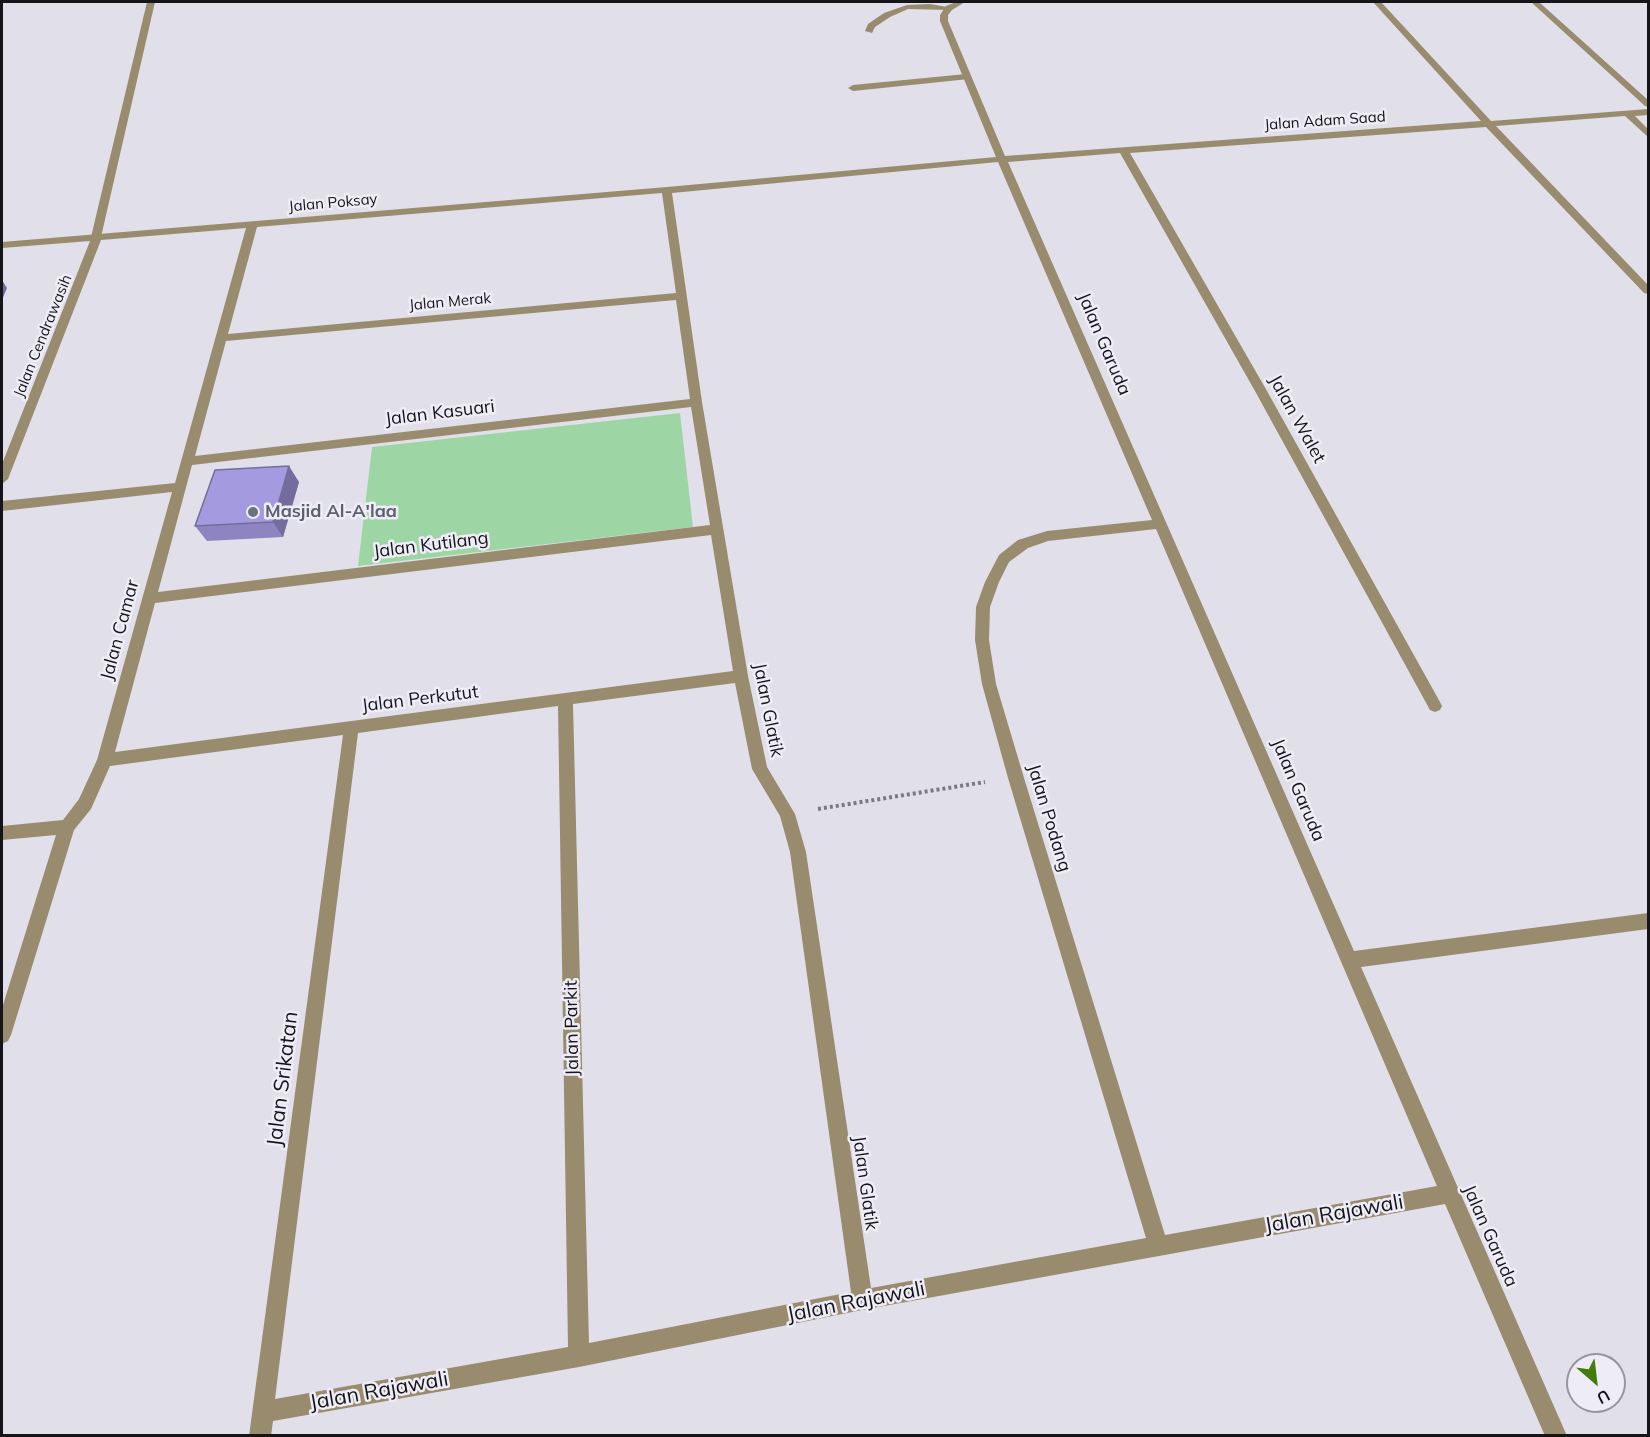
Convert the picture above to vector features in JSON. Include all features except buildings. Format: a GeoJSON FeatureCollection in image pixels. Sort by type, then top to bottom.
{"type":"FeatureCollection","features":[{"type":"Feature","properties":{"kind":"street","name":"Jalan Cendrawasih"},"geometry":{"type":"LineString","coordinates":[[2,479],[94,248],[151,2]]}},
{"type":"Feature","properties":{"kind":"street"},"geometry":{"type":"LineString","coordinates":[[869,31],[871,26],[886,15],[907,7],[949,8],[961,2]]}},
{"type":"Feature","properties":{"kind":"street"},"geometry":{"type":"LineString","coordinates":[[1377,2],[1648,291]]}},
{"type":"Feature","properties":{"kind":"street"},"geometry":{"type":"LineString","coordinates":[[1535,2],[1648,104]]}},
{"type":"Feature","properties":{"kind":"street","name":"Jalan Garuda"},"geometry":{"type":"LineString","coordinates":[[949,8],[944,15],[946,28],[966,77],[1556,1436]]}},
{"type":"Feature","properties":{"kind":"street"},"geometry":{"type":"LineString","coordinates":[[853,88],[966,77]]}},
{"type":"Feature","properties":{"kind":"street","name":"Jalan Adam Saad"},"geometry":{"type":"LineString","coordinates":[[1003,159],[1648,112]]}},
{"type":"Feature","properties":{"kind":"street"},"geometry":{"type":"LineString","coordinates":[[1628,114],[1648,134]]}},
{"type":"Feature","properties":{"kind":"street","name":"Jalan Walet"},"geometry":{"type":"LineString","coordinates":[[1124,151],[1261,391],[1435,706]]}},
{"type":"Feature","properties":{"kind":"street","name":"Jalan Poksay"},"geometry":{"type":"LineString","coordinates":[[2,245],[667,190],[1003,159]]}},
{"type":"Feature","properties":{"kind":"street","name":"Jalan Glatik"},"geometry":{"type":"LineString","coordinates":[[667,190],[696,402],[741,676],[760,769],[787,814],[798,852],[862,1300]]}},
{"type":"Feature","properties":{"kind":"street","name":"Jalan Camar"},"geometry":{"type":"LineString","coordinates":[[2,1035],[66,827],[85,804],[105,759],[252,225]]}},
{"type":"Feature","properties":{"kind":"street","name":"Jalan Merak"},"geometry":{"type":"LineString","coordinates":[[221,338],[681,296]]}},
{"type":"Feature","properties":{"kind":"street","name":"Jalan Kasuari"},"geometry":{"type":"LineString","coordinates":[[187,460],[696,402]]}},
{"type":"Feature","properties":{"kind":"street"},"geometry":{"type":"LineString","coordinates":[[2,506],[180,487]]}},
{"type":"Feature","properties":{"kind":"street","name":"Jalan Podang"},"geometry":{"type":"LineString","coordinates":[[1158,1246],[1016,778],[989,684],[982,640],[983,607],[992,582],[1004,559],[1023,544],[1047,536],[1161,524]]}},
{"type":"Feature","properties":{"kind":"street","name":"Jalan Kutilang"},"geometry":{"type":"LineString","coordinates":[[150,598],[717,529]]}},
{"type":"Feature","properties":{"kind":"street","name":"Jalan Perkutut"},"geometry":{"type":"LineString","coordinates":[[105,759],[741,676]]}},
{"type":"Feature","properties":{"kind":"street","name":"Jalan Parkit"},"geometry":{"type":"LineString","coordinates":[[566,700],[579,1356]]}},
{"type":"Feature","properties":{"kind":"street","name":"Jalan Srikatan"},"geometry":{"type":"LineString","coordinates":[[260,1436],[351,728]]}},
{"type":"Feature","properties":{"kind":"street"},"geometry":{"type":"LineString","coordinates":[[2,833],[66,827]]}},
{"type":"Feature","properties":{"kind":"street"},"geometry":{"type":"LineString","coordinates":[[1351,960],[1648,921]]}},
{"type":"Feature","properties":{"kind":"street","name":"Jalan Rajawali"},"geometry":{"type":"LineString","coordinates":[[263,1412],[579,1356],[862,1300],[1450,1193]]}},
{"type":"Feature","properties":{"kind":"path"},"geometry":{"type":"LineString","coordinates":[[787,814],[1016,778]]}},
{"type":"Feature","properties":{"kind":"green space"},"geometry":{"type":"Polygon","coordinates":[[[680,413],[693,527],[358,566],[372,447],[680,413]]]}},
{"type":"Feature","properties":{"kind":"place","name":"Masjid Al-A'laa"},"geometry":{"type":"Point","coordinates":[253,512]}}]}
